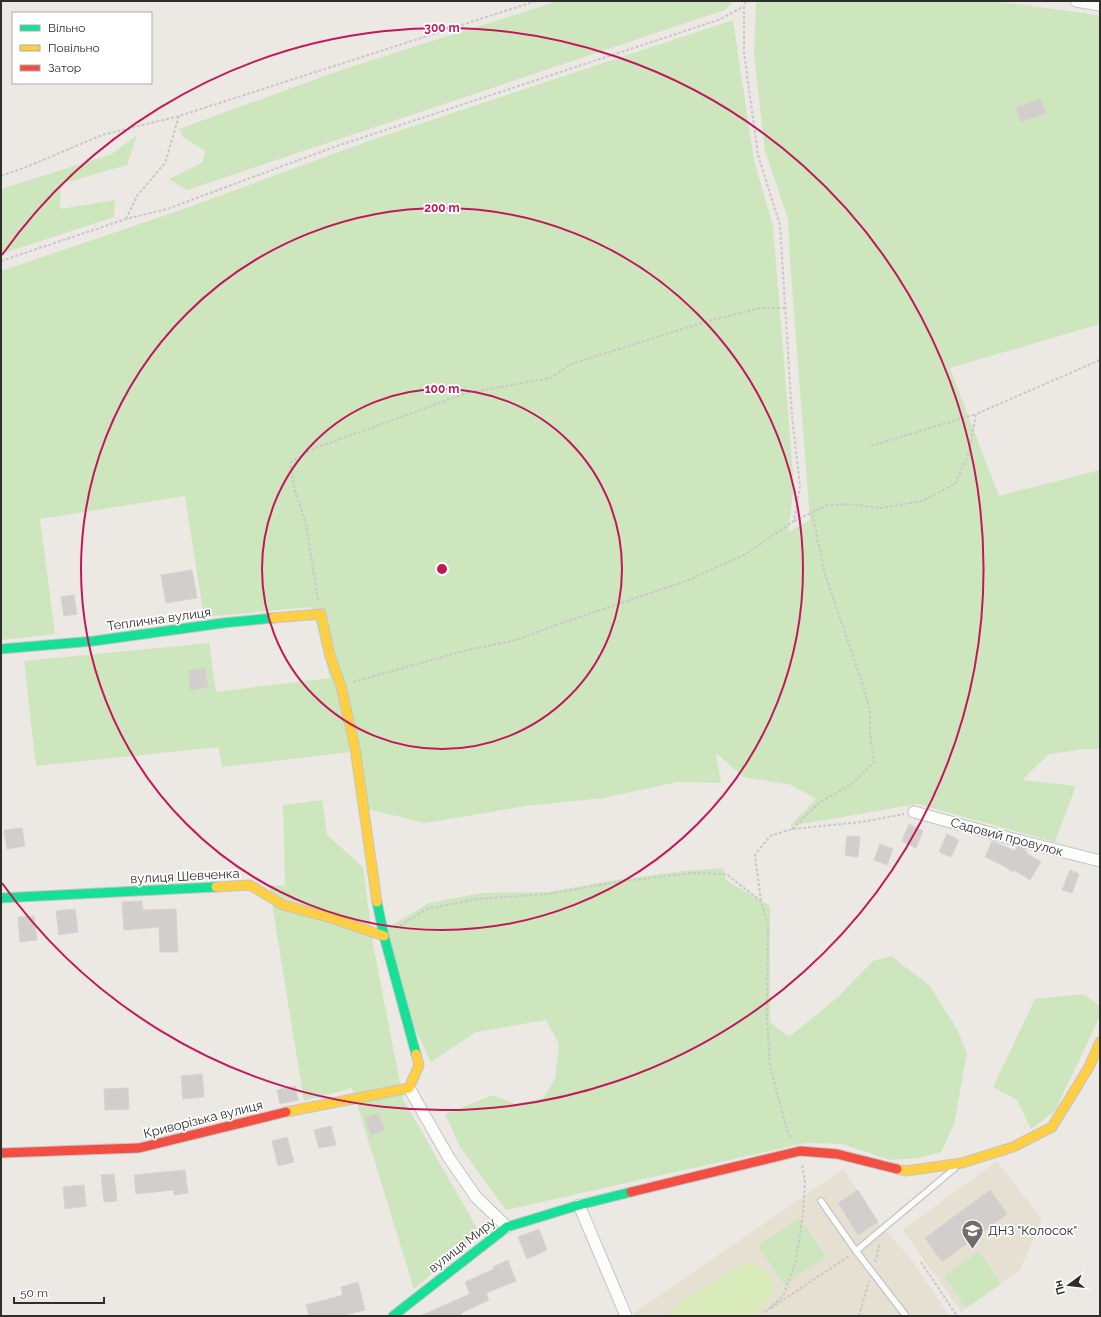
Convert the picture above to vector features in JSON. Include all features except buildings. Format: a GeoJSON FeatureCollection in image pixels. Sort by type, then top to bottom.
{"type":"FeatureCollection","features":[{"type":"Feature","properties":{"kind":"street"},"geometry":{"type":"LineString","coordinates":[[1076,1],[1100,6]]}},
{"type":"Feature","properties":{"kind":"street"},"geometry":{"type":"LineString","coordinates":[[321,614],[330,656],[341,686],[355,748],[375,893],[384,936],[419,1065],[409,1088],[452,1164],[476,1197],[507,1226]]}},
{"type":"Feature","properties":{"kind":"street","name":"Теплична вулиця"},"geometry":{"type":"LineString","coordinates":[[1,649],[94,641],[222,623],[321,614]]}},
{"type":"Feature","properties":{"kind":"street","name":"Садовий провулок"},"geometry":{"type":"LineString","coordinates":[[914,812],[1100,861]]}},
{"type":"Feature","properties":{"kind":"street","name":"вулиця Шевченка"},"geometry":{"type":"LineString","coordinates":[[1,898],[250,885],[283,905],[331,918],[384,936]]}},
{"type":"Feature","properties":{"kind":"street","name":"вулиця Миру"},"geometry":{"type":"LineString","coordinates":[[393,1316],[507,1226],[580,1205],[800,1152],[837,1154],[906,1170],[962,1163],[1013,1147],[1052,1127],[1089,1067],[1100,1042]]}},
{"type":"Feature","properties":{"kind":"street","name":"Криворізька вулиця"},"geometry":{"type":"LineString","coordinates":[[1,1153],[139,1148],[286,1112],[409,1088]]}},
{"type":"Feature","properties":{"kind":"street"},"geometry":{"type":"LineString","coordinates":[[580,1205],[626,1316]]}},
{"type":"Feature","properties":{"kind":"lane"},"geometry":{"type":"LineString","coordinates":[[856,1251],[962,1163]]}},
{"type":"Feature","properties":{"kind":"lane"},"geometry":{"type":"LineString","coordinates":[[821,1201],[856,1251],[906,1316]]}},
{"type":"Feature","properties":{"kind":"path"},"geometry":{"type":"LineString","coordinates":[[1,176],[29,166],[102,135],[179,116],[536,1]]}},
{"type":"Feature","properties":{"kind":"path"},"geometry":{"type":"LineString","coordinates":[[746,1],[744,6],[744,52],[758,155],[780,225],[792,416],[800,486],[794,521]]}},
{"type":"Feature","properties":{"kind":"path"},"geometry":{"type":"LineString","coordinates":[[1,261],[126,219],[167,209],[334,147],[721,19],[744,6]]}},
{"type":"Feature","properties":{"kind":"path"},"geometry":{"type":"LineString","coordinates":[[126,219],[137,196],[165,163],[179,116]]}},
{"type":"Feature","properties":{"kind":"path"},"geometry":{"type":"LineString","coordinates":[[321,614],[306,524],[295,491],[290,463],[312,449],[467,393],[551,378],[571,364],[705,322],[760,308],[785,308]]}},
{"type":"Feature","properties":{"kind":"path"},"geometry":{"type":"LineString","coordinates":[[871,446],[976,414],[1100,360]]}},
{"type":"Feature","properties":{"kind":"path"},"geometry":{"type":"LineString","coordinates":[[341,686],[467,650],[516,640],[686,581],[744,555],[794,521],[828,505],[849,504],[881,508],[922,502],[955,484],[969,453],[976,414]]}},
{"type":"Feature","properties":{"kind":"path"},"geometry":{"type":"LineString","coordinates":[[792,829],[820,802],[852,784],[874,762],[870,733],[870,711],[825,574],[812,513]]}},
{"type":"Feature","properties":{"kind":"path"},"geometry":{"type":"LineString","coordinates":[[765,1312],[783,1296],[796,1261],[803,1213],[805,1182],[800,1152],[788,1133],[770,1067],[767,1019],[768,925],[761,901],[755,856],[770,836],[792,829],[862,822],[914,812]]}},
{"type":"Feature","properties":{"kind":"path"},"geometry":{"type":"LineString","coordinates":[[384,936],[427,909],[470,900],[549,894],[616,882],[692,873],[726,874],[761,901]]}},
{"type":"Feature","properties":{"kind":"path"},"geometry":{"type":"LineString","coordinates":[[765,1312],[856,1251]]}},
{"type":"Feature","properties":{"kind":"path"},"geometry":{"type":"LineString","coordinates":[[921,1262],[957,1316]]}},
{"type":"Feature","properties":{"kind":"path"},"geometry":{"type":"LineString","coordinates":[[765,1312],[766,1316]]}},
{"type":"Feature","properties":{"kind":"shaded area","name":"ДНЗ \"Колосок\""},"geometry":{"type":"Polygon","coordinates":[[[997,1161],[1042,1219],[1020,1270],[961,1312],[903,1230],[997,1161]]]}},
{"type":"Feature","properties":{"kind":"shaded area"},"geometry":{"type":"Polygon","coordinates":[[[843,1169],[878,1222],[908,1255],[950,1316],[635,1316],[634,1313],[843,1169]]]}},
{"type":"Feature","properties":{"kind":"green space"},"geometry":{"type":"Polygon","coordinates":[[[558,1],[733,1],[725,10],[187,190],[169,179],[203,162],[205,151],[183,137],[179,129],[347,68],[558,1]]]}},
{"type":"Feature","properties":{"kind":"green space"},"geometry":{"type":"Polygon","coordinates":[[[756,1],[993,1],[1100,16],[1100,324],[950,368],[999,496],[1100,470],[1100,749],[1086,749],[1049,754],[1022,780],[1076,786],[1055,842],[917,804],[790,826],[816,799],[792,785],[743,777],[716,753],[721,783],[677,782],[604,798],[525,806],[426,823],[367,809],[360,751],[222,767],[218,747],[36,766],[24,661],[209,643],[216,692],[330,678],[312,607],[204,617],[185,496],[40,519],[55,634],[1,640],[1,271],[178,211],[377,138],[733,20],[754,161],[773,226],[794,487],[788,532],[810,520],[788,219],[765,151],[754,54],[756,1]]]}},
{"type":"Feature","properties":{"kind":"green space"},"geometry":{"type":"Polygon","coordinates":[[[137,135],[127,165],[61,184],[60,209],[115,200],[114,217],[1,254],[1,189],[112,154],[137,135]]]}},
{"type":"Feature","properties":{"kind":"green space"},"geometry":{"type":"Polygon","coordinates":[[[322,800],[327,835],[363,867],[373,944],[403,1099],[479,1232],[414,1289],[352,1088],[304,1101],[269,885],[285,886],[283,805],[322,800]]]}},
{"type":"Feature","properties":{"kind":"green space"},"geometry":{"type":"Polygon","coordinates":[[[723,868],[726,880],[770,906],[770,1022],[789,1037],[837,998],[873,961],[891,956],[929,985],[956,1027],[967,1053],[954,1124],[941,1152],[919,1158],[890,1160],[842,1144],[805,1143],[506,1210],[460,1147],[445,1114],[493,1095],[515,1104],[543,1098],[555,1079],[559,1044],[546,1020],[476,1032],[431,1062],[412,1023],[386,929],[429,903],[481,893],[548,892],[615,880],[684,871],[723,868]]]}},
{"type":"Feature","properties":{"kind":"green space"},"geometry":{"type":"Polygon","coordinates":[[[1083,994],[1100,1006],[1100,1016],[1055,1111],[1031,1129],[1017,1100],[993,1087],[1035,999],[1083,994]]]}},
{"type":"Feature","properties":{"kind":"green space"},"geometry":{"type":"Polygon","coordinates":[[[800,1218],[826,1257],[784,1285],[758,1245],[800,1218]]]}},
{"type":"Feature","properties":{"kind":"green space"},"geometry":{"type":"Polygon","coordinates":[[[979,1251],[1001,1284],[966,1308],[944,1276],[979,1251]]]}},
{"type":"Feature","properties":{"kind":"green space"},"geometry":{"type":"Polygon","coordinates":[[[745,1264],[763,1268],[769,1274],[772,1281],[773,1289],[771,1297],[758,1311],[750,1316],[669,1316],[678,1303],[745,1264]]]}},
{"type":"Feature","properties":{"kind":"traffic: fast"},"geometry":{"type":"LineString","coordinates":[[1,649],[94,641],[223,623],[273,618]]}},
{"type":"Feature","properties":{"kind":"traffic: fast"},"geometry":{"type":"LineString","coordinates":[[1,898],[216,887]]}},
{"type":"Feature","properties":{"kind":"traffic: fast"},"geometry":{"type":"LineString","coordinates":[[377,902],[384,936],[416,1054]]}},
{"type":"Feature","properties":{"kind":"traffic: fast"},"geometry":{"type":"LineString","coordinates":[[393,1316],[507,1227],[579,1205],[631,1192]]}},
{"type":"Feature","properties":{"kind":"traffic: slow"},"geometry":{"type":"LineString","coordinates":[[273,618],[321,614],[330,656],[341,686],[355,748],[377,902]]}},
{"type":"Feature","properties":{"kind":"traffic: slow"},"geometry":{"type":"LineString","coordinates":[[216,887],[250,885],[283,905],[331,918],[384,936]]}},
{"type":"Feature","properties":{"kind":"traffic: slow"},"geometry":{"type":"LineString","coordinates":[[897,1169],[906,1171],[962,1163],[1013,1147],[1052,1127],[1089,1067],[1100,1042]]}},
{"type":"Feature","properties":{"kind":"traffic: slow"},"geometry":{"type":"LineString","coordinates":[[286,1112],[409,1088],[419,1065],[416,1054]]}},
{"type":"Feature","properties":{"kind":"traffic: jam"},"geometry":{"type":"LineString","coordinates":[[1,1153],[139,1148],[286,1112]]}},
{"type":"Feature","properties":{"kind":"traffic: jam"},"geometry":{"type":"LineString","coordinates":[[631,1192],[800,1151],[837,1154],[897,1169]]}},
{"type":"Feature","properties":{"kind":"place","name":"ДНЗ \"Колосок\""},"geometry":{"type":"Point","coordinates":[973,1250]}}]}
